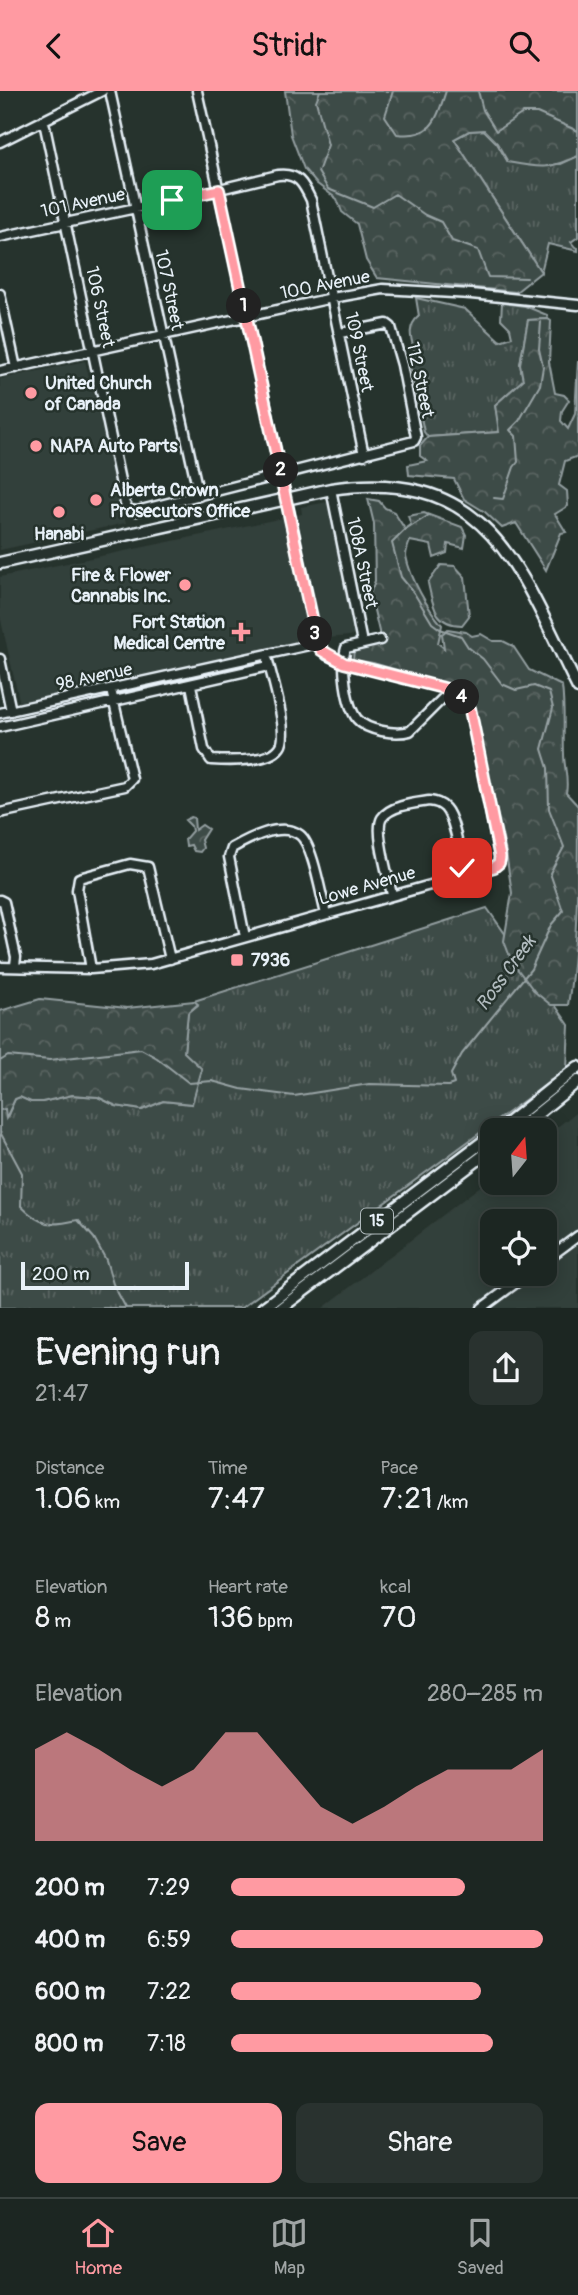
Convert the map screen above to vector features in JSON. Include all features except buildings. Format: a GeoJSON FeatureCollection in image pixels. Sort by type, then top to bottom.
{"type":"FeatureCollection","features":[{"type":"Feature","properties":{"kind":"main road"},"geometry":{"type":"LineString","coordinates":[[0,563],[331,489],[374,485],[406,488],[430,494],[469,514],[490,531],[517,566],[578,688]]}},
{"type":"Feature","properties":{"kind":"main road"},"geometry":{"type":"LineString","coordinates":[[514,1118],[578,1067]]}},
{"type":"Feature","properties":{"kind":"main road"},"geometry":{"type":"LineString","coordinates":[[532,1118],[578,1081]]}},
{"type":"Feature","properties":{"kind":"main road","name":"15"},"geometry":{"type":"LineString","coordinates":[[263,1308],[480,1144]]}},
{"type":"Feature","properties":{"kind":"main road","name":"15"},"geometry":{"type":"LineString","coordinates":[[279,1308],[480,1158]]}},
{"type":"Feature","properties":{"kind":"main road"},"geometry":{"type":"LineString","coordinates":[[292,1308],[303,1292]]}},
{"type":"Feature","properties":{"kind":"main road"},"geometry":{"type":"LineString","coordinates":[[278,1296],[279,1308]]}},
{"type":"Feature","properties":{"kind":"street"},"geometry":{"type":"LineString","coordinates":[[0,142],[102,91]]}},
{"type":"Feature","properties":{"kind":"street","name":"107 Street"},"geometry":{"type":"LineString","coordinates":[[110,91],[199,496]]}},
{"type":"Feature","properties":{"kind":"street"},"geometry":{"type":"LineString","coordinates":[[197,91],[318,643],[327,655],[344,663],[451,690]]}},
{"type":"Feature","properties":{"kind":"street","name":"106 Street"},"geometry":{"type":"LineString","coordinates":[[44,122],[127,508],[137,511],[199,496]]}},
{"type":"Feature","properties":{"kind":"street","name":"101 Avenue"},"geometry":{"type":"LineString","coordinates":[[0,237],[278,175],[296,177]]}},
{"type":"Feature","properties":{"kind":"street","name":"109 Street"},"geometry":{"type":"LineString","coordinates":[[296,177],[302,182],[311,200],[365,455]]}},
{"type":"Feature","properties":{"kind":"street","name":"100 Avenue"},"geometry":{"type":"LineString","coordinates":[[0,372],[383,289],[471,294],[578,305]]}},
{"type":"Feature","properties":{"kind":"street"},"geometry":{"type":"LineString","coordinates":[[0,294],[16,368]]}},
{"type":"Feature","properties":{"kind":"street","name":"112 Street"},"geometry":{"type":"LineString","coordinates":[[340,333],[387,324],[391,327],[402,365],[415,440],[408,445],[365,455]]}},
{"type":"Feature","properties":{"kind":"street"},"geometry":{"type":"LineString","coordinates":[[199,496],[365,455]]}},
{"type":"Feature","properties":{"kind":"street","name":"108A Street"},"geometry":{"type":"LineString","coordinates":[[331,489],[362,643]]}},
{"type":"Feature","properties":{"kind":"street"},"geometry":{"type":"LineString","coordinates":[[380,640],[346,648],[344,663],[347,692],[356,717],[366,726],[402,734],[410,731],[451,690]]}},
{"type":"Feature","properties":{"kind":"street","name":"98 Avenue"},"geometry":{"type":"LineString","coordinates":[[0,713],[318,643]]}},
{"type":"Feature","properties":{"kind":"street"},"geometry":{"type":"LineString","coordinates":[[191,685],[204,749],[211,760],[239,762],[270,754],[280,747],[284,734],[267,655]]}},
{"type":"Feature","properties":{"kind":"street"},"geometry":{"type":"LineString","coordinates":[[0,659],[11,711]]}},
{"type":"Feature","properties":{"kind":"street"},"geometry":{"type":"LineString","coordinates":[[0,727],[269,666]]}},
{"type":"Feature","properties":{"kind":"street"},"geometry":{"type":"LineString","coordinates":[[0,813],[124,786],[132,779],[111,690]]}},
{"type":"Feature","properties":{"kind":"street","name":"Lowe Avenue"},"geometry":{"type":"LineString","coordinates":[[0,967],[15,965],[91,969],[151,964],[494,867],[499,863],[500,857],[470,709],[465,700],[451,690]]}},
{"type":"Feature","properties":{"kind":"street"},"geometry":{"type":"LineString","coordinates":[[392,895],[379,831],[382,818],[392,810],[433,801],[446,809],[464,875]]}},
{"type":"Feature","properties":{"kind":"street"},"geometry":{"type":"LineString","coordinates":[[245,937],[229,857],[232,848],[258,834],[286,831],[300,835],[308,848],[326,913]]}},
{"type":"Feature","properties":{"kind":"street"},"geometry":{"type":"LineString","coordinates":[[91,969],[77,890],[79,877],[130,864],[148,867],[170,959]]}},
{"type":"Feature","properties":{"kind":"street"},"geometry":{"type":"LineString","coordinates":[[0,900],[4,902],[16,957],[15,965]]}},
{"type":"Feature","properties":{"kind":"street"},"geometry":{"type":"LineString","coordinates":[[557,1251],[578,1236]]}},
{"type":"Feature","properties":{"kind":"street"},"geometry":{"type":"LineString","coordinates":[[482,1308],[512,1286]]}},
{"type":"Feature","properties":{"kind":"shaded area"},"geometry":{"type":"Polygon","coordinates":[[[85,361],[126,523],[0,550],[0,379],[85,361]]]}},
{"type":"Feature","properties":{"kind":"shaded area"},"geometry":{"type":"Polygon","coordinates":[[[338,500],[360,635],[306,640],[20,704],[0,616],[0,577],[302,514],[301,507],[338,500]]]}},
{"type":"Feature","properties":{"kind":"shaded area"},"geometry":{"type":"Polygon","coordinates":[[[578,1111],[578,1308],[323,1308],[480,1186],[480,1195],[557,1195],[557,1127],[578,1111]]]}},
{"type":"Feature","properties":{"kind":"green space"},"geometry":{"type":"Polygon","coordinates":[[[285,91],[578,91],[578,156],[568,161],[544,167],[508,162],[497,143],[484,130],[469,131],[454,139],[541,272],[516,292],[377,278],[366,260],[357,224],[342,212],[337,199],[316,183],[304,169],[291,135],[285,91]]]}},
{"type":"Feature","properties":{"kind":"green space"},"geometry":{"type":"Polygon","coordinates":[[[484,130],[497,143],[508,162],[561,164],[578,156],[578,237],[571,242],[578,251],[548,244],[541,272],[454,139],[469,131],[484,130]]]}},
{"type":"Feature","properties":{"kind":"green space"},"geometry":{"type":"Polygon","coordinates":[[[416,298],[465,309],[500,341],[512,337],[510,328],[501,319],[502,303],[525,306],[547,315],[548,319],[528,320],[520,364],[523,380],[495,405],[500,432],[428,437],[424,432],[409,360],[416,357],[411,330],[419,316],[416,298]]]}},
{"type":"Feature","properties":{"kind":"green space"},"geometry":{"type":"Polygon","coordinates":[[[528,320],[551,321],[549,362],[555,393],[564,395],[569,400],[562,411],[561,421],[568,429],[575,414],[578,361],[578,456],[565,461],[559,485],[567,491],[568,506],[555,514],[566,532],[561,533],[546,570],[516,523],[502,528],[485,512],[464,499],[454,479],[409,475],[408,465],[427,461],[420,456],[420,446],[428,437],[499,432],[495,405],[523,380],[520,364],[528,320]]]}},
{"type":"Feature","properties":{"kind":"green space"},"geometry":{"type":"Polygon","coordinates":[[[368,499],[379,501],[394,512],[405,529],[411,525],[408,516],[424,513],[462,527],[466,535],[464,548],[448,544],[447,553],[434,558],[431,545],[410,541],[407,550],[408,565],[415,583],[442,625],[438,643],[444,648],[442,634],[448,629],[466,632],[472,636],[481,634],[493,641],[503,641],[513,646],[529,670],[562,686],[566,793],[578,806],[576,931],[568,1005],[551,1005],[535,992],[512,962],[504,941],[512,893],[506,853],[470,691],[373,663],[353,660],[354,648],[381,640],[370,593],[375,581],[374,524],[368,499]]]}},
{"type":"Feature","properties":{"kind":"green space"},"geometry":{"type":"Polygon","coordinates":[[[441,565],[455,566],[465,577],[469,616],[462,625],[446,622],[434,606],[428,583],[441,565]]]}},
{"type":"Feature","properties":{"kind":"green space"},"geometry":{"type":"Polygon","coordinates":[[[194,818],[195,830],[202,825],[208,829],[201,840],[203,848],[200,852],[194,851],[191,845],[186,846],[185,839],[192,831],[185,820],[194,818]]]}},
{"type":"Feature","properties":{"kind":"green space"},"geometry":{"type":"Polygon","coordinates":[[[487,908],[569,1025],[567,1069],[500,1118],[480,1118],[480,1133],[241,1308],[0,1308],[0,1110],[5,1109],[7,1117],[15,1099],[20,1097],[31,1102],[42,1102],[72,1095],[98,1097],[116,1106],[142,1110],[163,1101],[192,1104],[184,1052],[188,1013],[198,1005],[194,1001],[487,908]]]}},
{"type":"Feature","properties":{"kind":"green space"},"geometry":{"type":"Polygon","coordinates":[[[40,999],[127,1008],[194,1001],[198,1004],[188,1013],[184,1052],[202,1069],[192,1104],[163,1101],[142,1110],[116,1106],[98,1097],[72,1095],[31,1102],[20,1097],[15,1099],[6,1118],[5,1109],[0,1110],[0,1011],[40,999]]]}},
{"type":"Feature","properties":{"kind":"waterway","name":"Ross Creek"},"geometry":{"type":"LineString","coordinates":[[320,91],[316,101],[328,145],[318,172],[328,189],[373,207],[395,194],[425,215],[441,222],[452,241],[478,250],[488,277],[527,278]]}},
{"type":"Feature","properties":{"kind":"waterway","name":"Ross Creek"},"geometry":{"type":"LineString","coordinates":[[393,91],[385,116],[397,134],[426,130],[436,118],[446,91]]}},
{"type":"Feature","properties":{"kind":"waterway","name":"Ross Creek"},"geometry":{"type":"LineString","coordinates":[[478,91],[483,110],[496,131],[523,113],[537,113],[578,131]]}},
{"type":"Feature","properties":{"kind":"waterway","name":"Ross Creek"},"geometry":{"type":"LineString","coordinates":[[494,498],[503,499],[518,462],[516,436],[510,430],[519,421],[540,385],[543,367],[539,349],[541,322]]}},
{"type":"Feature","properties":{"kind":"waterway","name":"Ross Creek"},"geometry":{"type":"LineString","coordinates":[[0,1061],[8,1056],[50,1060],[141,1049],[189,1083],[212,1081],[241,1089],[294,1096],[369,1084],[454,1084],[451,1074],[462,1054],[531,969],[551,925],[563,911],[550,873],[564,847],[549,809],[548,768],[542,749],[553,708],[549,692],[534,686],[516,690],[502,684],[461,636],[440,629],[432,623],[401,577],[392,543],[404,531],[429,515]]}},
{"type":"Feature","properties":{"kind":"waterway","name":"Ross Creek"},"geometry":{"type":"LineString","coordinates":[[0,1132],[22,1173],[21,1206],[35,1218],[47,1223],[78,1220],[94,1238],[126,1308]]}},
{"type":"Feature","properties":{"kind":"place","name":"United Church of Canada"},"geometry":{"type":"Point","coordinates":[31,393]}},
{"type":"Feature","properties":{"kind":"place","name":"NAPA Auto Parts"},"geometry":{"type":"Point","coordinates":[36,446]}},
{"type":"Feature","properties":{"kind":"place","name":"Alberta Crown Prosecutors Office"},"geometry":{"type":"Point","coordinates":[96,500]}},
{"type":"Feature","properties":{"kind":"place","name":"Hanabi"},"geometry":{"type":"Point","coordinates":[59,512]}},
{"type":"Feature","properties":{"kind":"place","name":"Fire & Flower Cannabis Inc."},"geometry":{"type":"Point","coordinates":[185,585]}},
{"type":"Feature","properties":{"kind":"place","name":"Fort Station Medical Centre"},"geometry":{"type":"Point","coordinates":[241,632]}},
{"type":"Feature","properties":{"kind":"place","name":"7936"},"geometry":{"type":"Point","coordinates":[237,960]}},
{"type":"Feature","properties":{"kind":"route"},"geometry":{"type":"LineString","coordinates":[[172,200],[219,190],[316,639],[321,650],[344,663],[451,690],[465,700],[470,709],[500,857],[499,863],[494,867],[464,875],[462,868]]}}]}
